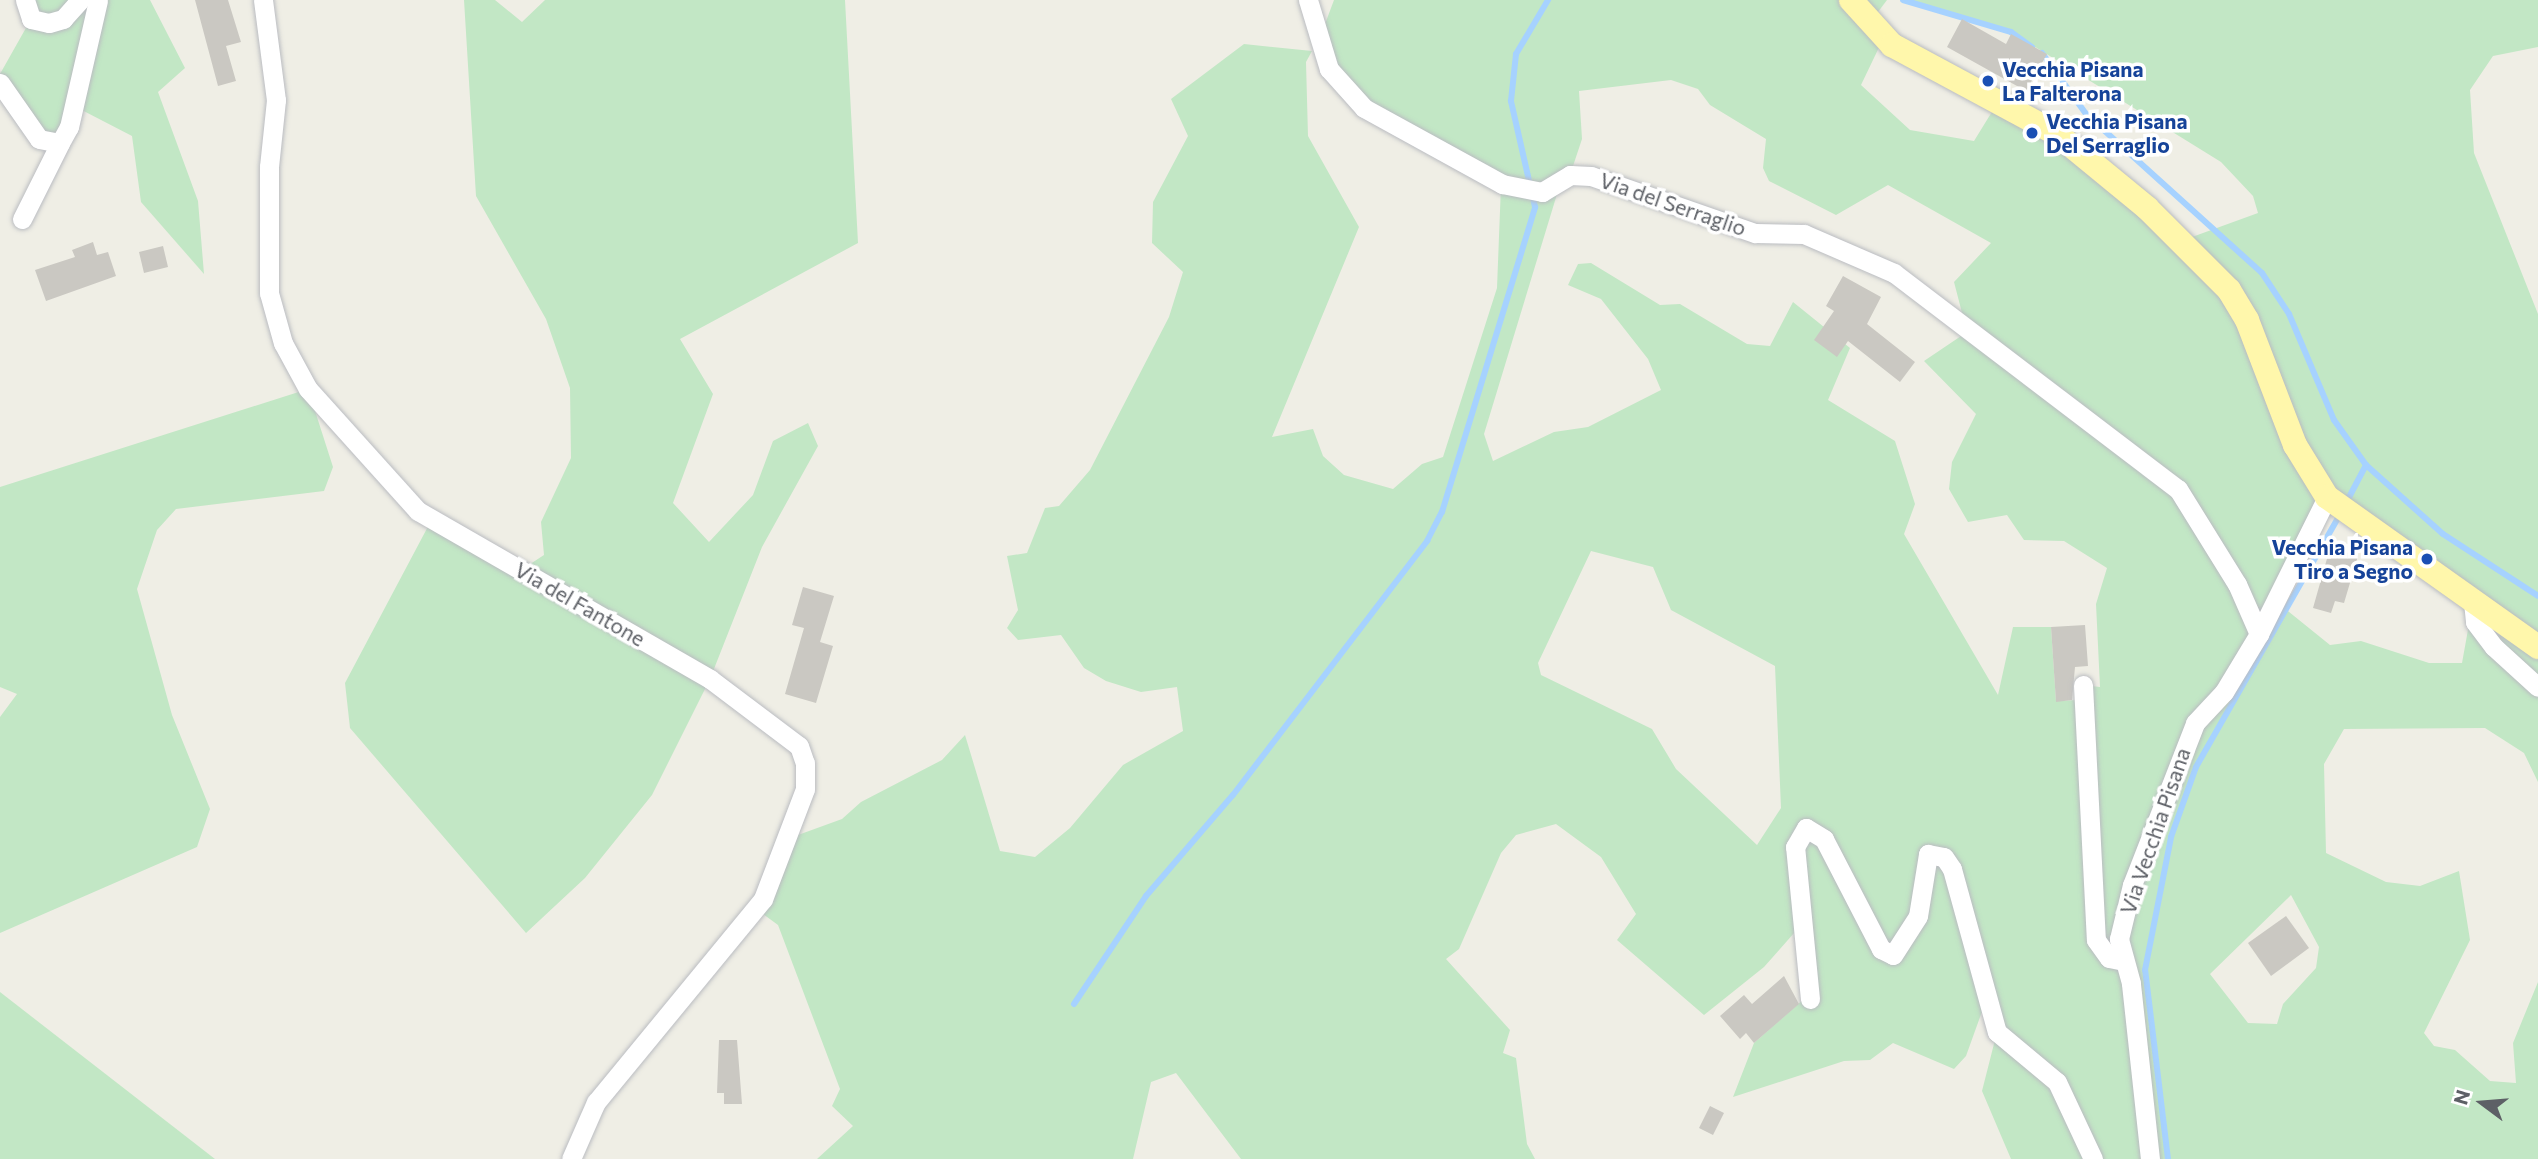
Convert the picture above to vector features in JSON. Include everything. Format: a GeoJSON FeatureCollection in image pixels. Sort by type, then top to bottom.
{"type":"FeatureCollection","features":[{"type":"Feature","properties":{"kind":"main road"},"geometry":{"type":"LineString","coordinates":[[1851,0],[1892,45],[2097,163],[2206,265],[2247,320],[2295,444],[2327,497],[2538,647]]}},
{"type":"Feature","properties":{"kind":"street"},"geometry":{"type":"LineString","coordinates":[[25,0],[31,19],[49,23],[63,19],[80,0]]}},
{"type":"Feature","properties":{"kind":"street"},"geometry":{"type":"LineString","coordinates":[[22,219],[69,127],[98,0]]}},
{"type":"Feature","properties":{"kind":"street","name":"Via del Fantone"},"geometry":{"type":"LineString","coordinates":[[263,0],[276,100],[269,167],[269,293],[283,344],[308,389],[418,511],[710,679],[799,746],[805,763],[805,789],[763,899],[596,1102],[571,1159]]}},
{"type":"Feature","properties":{"kind":"street","name":"Via del Serraglio"},"geometry":{"type":"LineString","coordinates":[[1308,0],[1329,69],[1364,108],[1521,192],[1542,192],[1570,175],[1591,176],[1755,233],[1804,234],[1894,273],[2178,489],[2237,584],[2259,634]]}},
{"type":"Feature","properties":{"kind":"street"},"geometry":{"type":"LineString","coordinates":[[0,83],[39,139],[60,143]]}},
{"type":"Feature","properties":{"kind":"street","name":"Via Vecchia Pisana"},"geometry":{"type":"LineString","coordinates":[[2150,1159],[2119,939],[2133,885],[2178,756],[2259,634],[2327,497]]}},
{"type":"Feature","properties":{"kind":"street"},"geometry":{"type":"LineString","coordinates":[[2473,602],[2475,622],[2538,687]]}},
{"type":"Feature","properties":{"kind":"street"},"geometry":{"type":"LineString","coordinates":[[2083,685],[2096,940],[2109,958],[2124,961]]}},
{"type":"Feature","properties":{"kind":"street"},"geometry":{"type":"LineString","coordinates":[[1810,999],[1795,847],[1806,828],[1824,839],[1881,949],[1893,955],[1918,916],[1928,855],[1944,858],[1952,869],[1997,1032],[2057,1082],[2093,1159]]}},
{"type":"Feature","properties":{"kind":"green space"},"geometry":{"type":"Polygon","coordinates":[[[25,0],[150,0],[185,68],[158,92],[198,201],[204,274],[141,202],[132,136],[74,106],[69,127],[39,139],[0,74],[31,19],[25,0]]]}},
{"type":"Feature","properties":{"kind":"green space"},"geometry":{"type":"Polygon","coordinates":[[[464,0],[495,0],[522,22],[545,0],[845,0],[858,243],[680,339],[713,394],[673,503],[709,542],[753,495],[773,441],[808,423],[818,446],[762,547],[710,679],[652,795],[585,878],[526,933],[350,728],[345,683],[432,519],[521,570],[544,555],[541,522],[571,458],[570,388],[546,319],[476,196],[464,0]]]}},
{"type":"Feature","properties":{"kind":"green space"},"geometry":{"type":"Polygon","coordinates":[[[1334,0],[1887,0],[1869,24],[1884,37],[1861,85],[1910,130],[1974,141],[1998,102],[2181,241],[2258,213],[2253,196],[2221,162],[2011,32],[1903,0],[2538,0],[2538,47],[2493,56],[2470,90],[2474,153],[2538,314],[2538,782],[2524,753],[2485,728],[2344,729],[2324,764],[2326,853],[2386,882],[2420,886],[2459,871],[2470,940],[2424,1033],[2434,1046],[2455,1050],[2490,1081],[2516,1083],[2513,1043],[2538,982],[2538,1159],[2011,1159],[1982,1091],[1997,1032],[1984,1006],[1966,1056],[1954,1069],[1893,1043],[1870,1060],[1844,1061],[1733,1097],[1754,1043],[1804,999],[1802,924],[1764,967],[1704,1015],[1617,940],[1636,914],[1601,857],[1556,824],[1516,835],[1501,853],[1459,949],[1446,959],[1510,1030],[1503,1053],[1516,1058],[1527,1144],[1535,1159],[1241,1159],[1176,1073],[1151,1082],[1133,1159],[817,1159],[853,1126],[832,1106],[840,1089],[778,925],[755,908],[787,839],[842,819],[861,802],[942,760],[965,735],[1000,851],[1035,857],[1070,828],[1123,765],[1183,731],[1177,687],[1141,692],[1106,681],[1084,668],[1061,635],[1018,640],[1007,628],[1018,610],[1007,556],[1027,553],[1045,508],[1059,506],[1090,470],[1169,317],[1183,272],[1152,243],[1153,202],[1188,136],[1171,99],[1244,44],[1312,51],[1306,62],[1308,136],[1359,227],[1272,437],[1313,429],[1323,456],[1344,475],[1393,489],[1422,464],[1443,457],[1497,288],[1501,185],[1364,108],[1319,40],[1334,0]],[[1671,80],[1579,91],[1582,139],[1570,175],[1561,181],[1484,434],[1493,461],[1554,432],[1588,427],[1661,390],[1648,359],[1601,299],[1568,285],[1578,264],[1591,263],[1660,305],[1680,304],[1747,344],[1770,346],[1793,302],[1850,348],[1828,400],[1895,441],[1915,504],[1904,534],[1998,695],[2013,627],[2051,627],[2056,701],[2078,700],[2083,685],[2100,687],[2096,604],[2107,568],[2064,541],[2024,540],[2007,515],[1968,522],[1949,489],[1952,462],[1976,414],[1924,361],[1967,332],[1954,282],[1991,243],[1888,185],[1836,215],[1769,181],[1763,168],[1766,139],[1710,105],[1698,89],[1671,80]],[[2328,497],[2273,599],[2330,645],[2361,641],[2429,663],[2462,663],[2473,602],[2328,497]],[[1591,551],[1538,663],[1541,675],[1652,729],[1676,769],[1757,845],[1781,808],[1775,666],[1671,610],[1653,567],[1591,551]],[[2291,895],[2210,974],[2248,1023],[2277,1024],[2283,1004],[2316,968],[2319,947],[2291,895]]]}},
{"type":"Feature","properties":{"kind":"green space"},"geometry":{"type":"Polygon","coordinates":[[[308,389],[333,467],[324,491],[176,509],[157,530],[137,589],[172,715],[210,809],[197,847],[0,933],[0,717],[17,694],[0,687],[0,487],[308,389]]]}},
{"type":"Feature","properties":{"kind":"green space"},"geometry":{"type":"Polygon","coordinates":[[[0,992],[215,1159],[0,1159],[0,992]]]}},
{"type":"Feature","properties":{"kind":"building"},"geometry":{"type":"Polygon","coordinates":[[[195,0],[228,0],[241,42],[226,46],[236,81],[218,86],[195,0]]]}},
{"type":"Feature","properties":{"kind":"building"},"geometry":{"type":"Polygon","coordinates":[[[1962,19],[2006,44],[2011,34],[2047,54],[2026,91],[1947,47],[1962,19]]]}},
{"type":"Feature","properties":{"kind":"building"},"geometry":{"type":"Polygon","coordinates":[[[93,242],[97,255],[108,252],[116,276],[46,301],[35,270],[75,257],[72,250],[93,242]]]}},
{"type":"Feature","properties":{"kind":"building"},"geometry":{"type":"Polygon","coordinates":[[[163,246],[168,267],[144,273],[139,252],[163,246]]]}},
{"type":"Feature","properties":{"kind":"building"},"geometry":{"type":"Polygon","coordinates":[[[1843,276],[1881,297],[1867,324],[1915,362],[1900,382],[1848,341],[1837,357],[1814,340],[1834,311],[1826,306],[1843,276]]]}},
{"type":"Feature","properties":{"kind":"building"},"geometry":{"type":"Polygon","coordinates":[[[2330,548],[2358,556],[2344,603],[2335,601],[2331,613],[2313,608],[2330,548]]]}},
{"type":"Feature","properties":{"kind":"building"},"geometry":{"type":"Polygon","coordinates":[[[803,587],[834,596],[820,642],[833,646],[816,703],[785,694],[804,628],[792,625],[803,587]]]}},
{"type":"Feature","properties":{"kind":"building"},"geometry":{"type":"Polygon","coordinates":[[[2085,625],[2088,666],[2075,667],[2072,700],[2056,702],[2051,627],[2085,625]]]}},
{"type":"Feature","properties":{"kind":"building"},"geometry":{"type":"Polygon","coordinates":[[[2286,916],[2309,948],[2271,976],[2248,943],[2286,916]]]}},
{"type":"Feature","properties":{"kind":"building"},"geometry":{"type":"Polygon","coordinates":[[[1784,976],[1799,1004],[1754,1043],[1746,1033],[1740,1039],[1720,1016],[1744,995],[1752,1004],[1784,976]]]}},
{"type":"Feature","properties":{"kind":"building"},"geometry":{"type":"Polygon","coordinates":[[[719,1040],[737,1040],[742,1104],[724,1104],[724,1093],[717,1093],[719,1040]]]}},
{"type":"Feature","properties":{"kind":"building"},"geometry":{"type":"Polygon","coordinates":[[[1710,1106],[1724,1113],[1713,1135],[1699,1128],[1710,1106]]]}},
{"type":"Feature","properties":{"kind":"waterway"},"geometry":{"type":"LineString","coordinates":[[1074,1004],[1146,896],[1233,795],[1427,541],[1442,512],[1535,207],[1511,101],[1516,54],[1548,0]]}},
{"type":"Feature","properties":{"kind":"waterway"},"geometry":{"type":"LineString","coordinates":[[1903,0],[2011,32],[2032,47]]}},
{"type":"Feature","properties":{"kind":"waterway"},"geometry":{"type":"LineString","coordinates":[[2042,53],[2086,114],[2262,273],[2289,314],[2334,420],[2366,465],[2443,534],[2538,596]]}},
{"type":"Feature","properties":{"kind":"waterway"},"geometry":{"type":"LineString","coordinates":[[2346,503],[2366,465]]}},
{"type":"Feature","properties":{"kind":"waterway"},"geometry":{"type":"LineString","coordinates":[[2168,1159],[2145,970],[2171,837],[2196,767],[2341,513]]}},
{"type":"Feature","properties":{"kind":"place","name":"Vecchia Pisana La Falterona"},"geometry":{"type":"Point","coordinates":[1988,81]}},
{"type":"Feature","properties":{"kind":"place","name":"Vecchia Pisana Del Serraglio"},"geometry":{"type":"Point","coordinates":[2032,133]}},
{"type":"Feature","properties":{"kind":"place","name":"Vecchia Pisana Tiro a Segno"},"geometry":{"type":"Point","coordinates":[2427,559]}}]}
